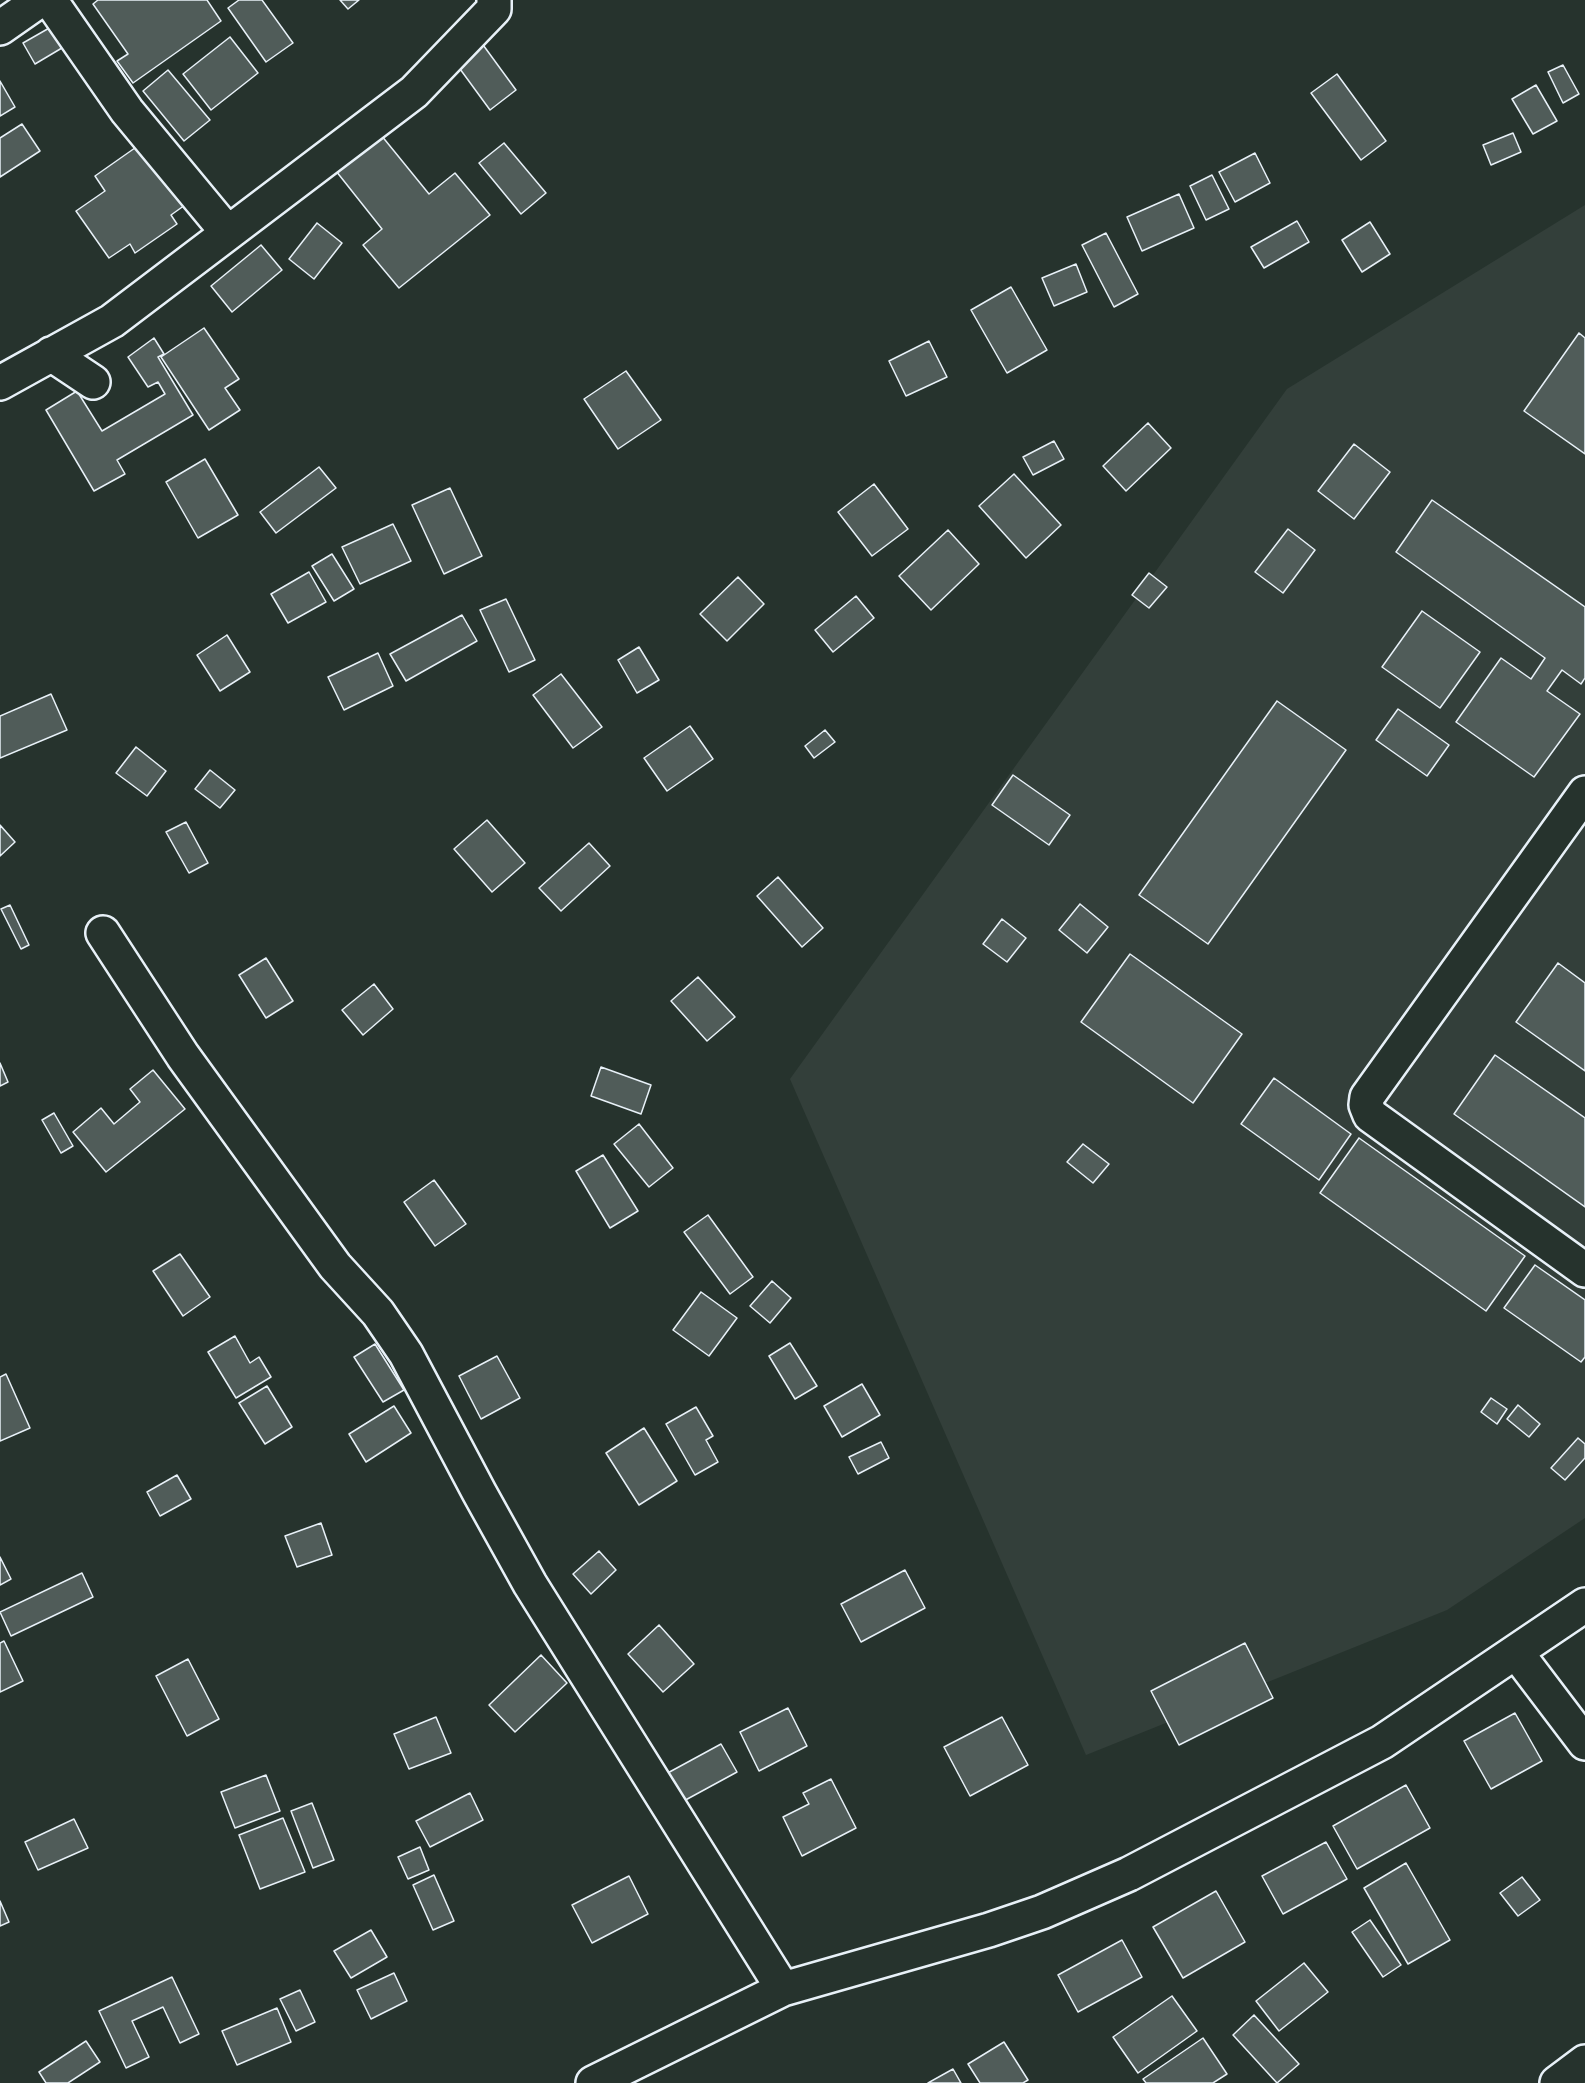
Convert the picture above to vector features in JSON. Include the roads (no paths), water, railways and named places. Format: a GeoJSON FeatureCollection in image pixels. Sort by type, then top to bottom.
{"type":"FeatureCollection","features":[{"type":"Feature","properties":{"kind":"street"},"geometry":{"type":"LineString","coordinates":[[0,28],[40,0]]}},
{"type":"Feature","properties":{"kind":"street"},"geometry":{"type":"LineString","coordinates":[[50,0],[127,111],[228,233]]}},
{"type":"Feature","properties":{"kind":"street"},"geometry":{"type":"LineString","coordinates":[[0,383],[112,321],[414,92],[494,9],[494,0]]}},
{"type":"Feature","properties":{"kind":"street"},"geometry":{"type":"LineString","coordinates":[[51,354],[93,382]]}},
{"type":"Feature","properties":{"kind":"street"},"geometry":{"type":"LineString","coordinates":[[1585,794],[1367,1097],[1366,1105],[1370,1115],[1585,1270]]}},
{"type":"Feature","properties":{"kind":"street"},"geometry":{"type":"LineString","coordinates":[[103,933],[183,1056],[335,1266],[378,1313],[406,1354],[531,1584],[783,1989]]}},
{"type":"Feature","properties":{"kind":"street"},"geometry":{"type":"LineString","coordinates":[[593,2083],[783,1989],[989,1930],[1042,1912],[1129,1875],[1382,1742],[1585,1605]]}},
{"type":"Feature","properties":{"kind":"street"},"geometry":{"type":"LineString","coordinates":[[1516,1652],[1585,1743]]}},
{"type":"Feature","properties":{"kind":"street"},"geometry":{"type":"LineString","coordinates":[[1557,2083],[1585,2062]]}}]}
